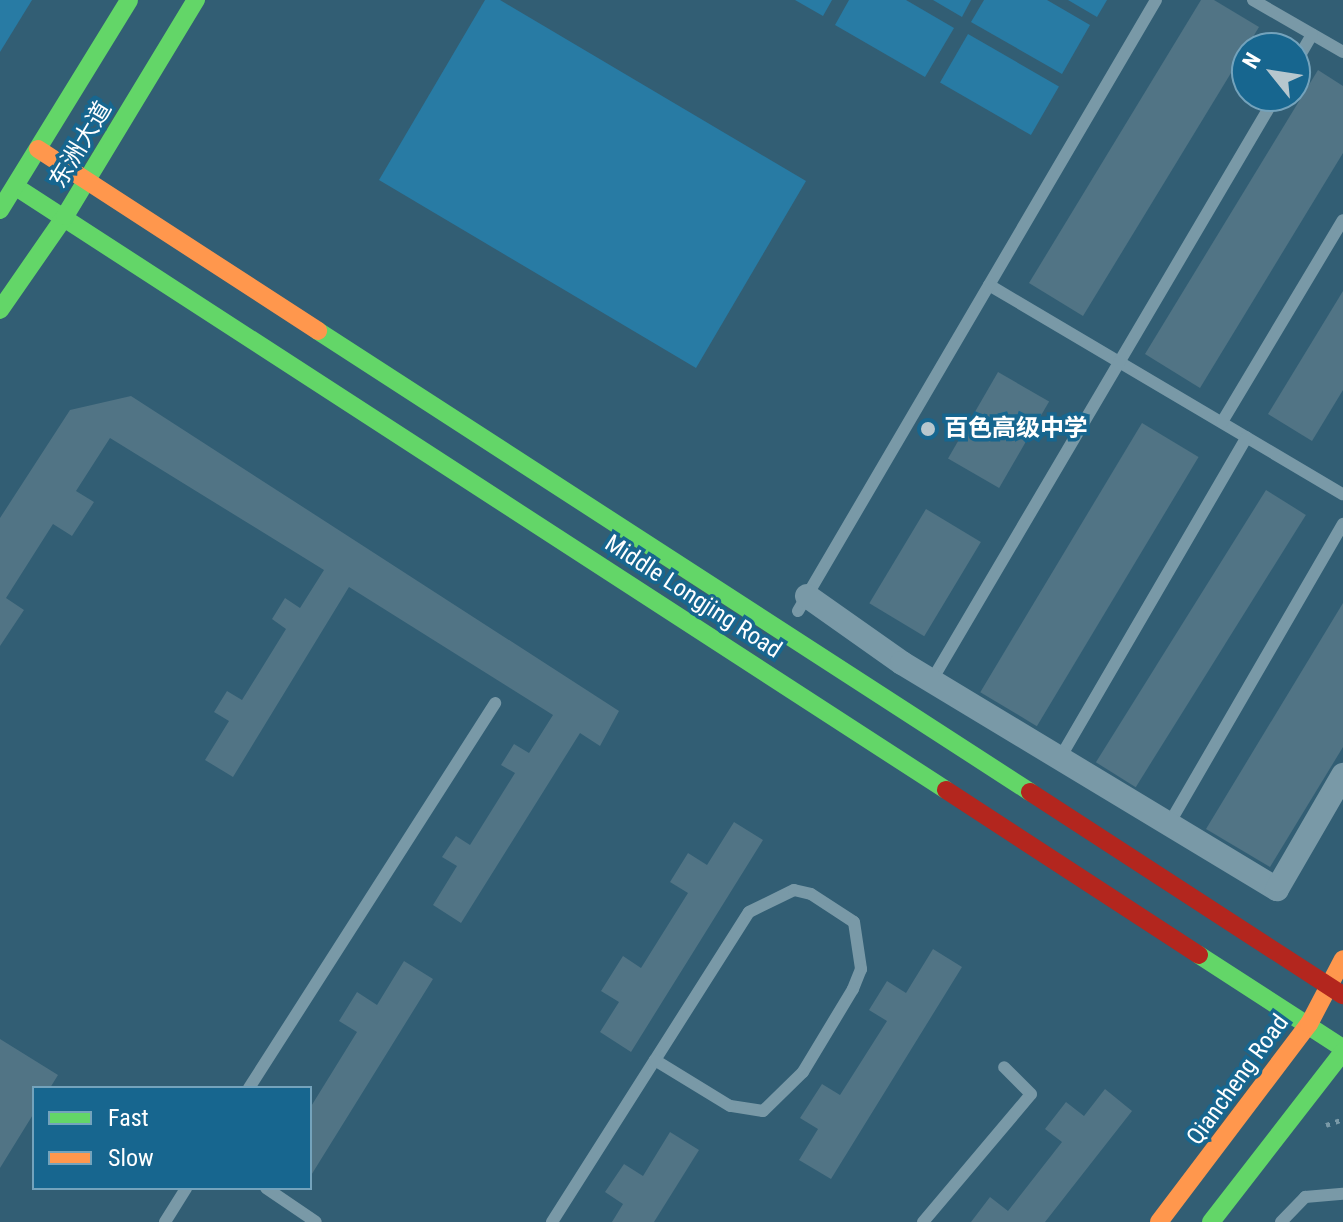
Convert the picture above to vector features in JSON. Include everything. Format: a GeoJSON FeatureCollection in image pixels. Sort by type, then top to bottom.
{"type":"FeatureCollection","features":[{"type":"Feature","properties":{"kind":"street","name":"东洲大道"},"geometry":{"type":"LineString","coordinates":[[0,210],[129,0]]}},
{"type":"Feature","properties":{"kind":"street","name":"东洲大道"},"geometry":{"type":"LineString","coordinates":[[0,310],[65,216],[196,0]]}},
{"type":"Feature","properties":{"kind":"street","name":"Middle Longjing Road"},"geometry":{"type":"LineString","coordinates":[[38,149],[1336,990]]}},
{"type":"Feature","properties":{"kind":"street","name":"Middle Longjing Road"},"geometry":{"type":"LineString","coordinates":[[16,187],[1309,1024],[1343,1050]]}},
{"type":"Feature","properties":{"kind":"street"},"geometry":{"type":"LineString","coordinates":[[802,604],[1277,889],[1343,775]]}},
{"type":"Feature","properties":{"kind":"street","name":"Qiancheng Road"},"geometry":{"type":"LineString","coordinates":[[1159,1222],[1336,990],[1343,959]]}},
{"type":"Feature","properties":{"kind":"street"},"geometry":{"type":"LineString","coordinates":[[1211,1222],[1343,1050]]}},
{"type":"Feature","properties":{"kind":"lane"},"geometry":{"type":"LineString","coordinates":[[802,604],[1156,0]]}},
{"type":"Feature","properties":{"kind":"lane"},"geometry":{"type":"LineString","coordinates":[[1253,0],[1343,52]]}},
{"type":"Feature","properties":{"kind":"lane"},"geometry":{"type":"LineString","coordinates":[[932,680],[1267,112]]}},
{"type":"Feature","properties":{"kind":"lane"},"geometry":{"type":"LineString","coordinates":[[1222,422],[1343,220]]}},
{"type":"Feature","properties":{"kind":"lane"},"geometry":{"type":"LineString","coordinates":[[989,285],[1343,494]]}},
{"type":"Feature","properties":{"kind":"lane"},"geometry":{"type":"LineString","coordinates":[[1060,758],[1247,437]]}},
{"type":"Feature","properties":{"kind":"lane"},"geometry":{"type":"LineString","coordinates":[[1169,824],[1343,524]]}},
{"type":"Feature","properties":{"kind":"lane"},"geometry":{"type":"LineString","coordinates":[[250,1086],[495,703]]}},
{"type":"Feature","properties":{"kind":"lane"},"geometry":{"type":"LineString","coordinates":[[552,1222],[749,912],[794,890],[811,894],[854,922],[861,969],[853,989],[803,1072],[763,1111],[730,1106],[655,1060]]}},
{"type":"Feature","properties":{"kind":"lane"},"geometry":{"type":"LineString","coordinates":[[923,1222],[1031,1094],[1004,1067]]}},
{"type":"Feature","properties":{"kind":"lane"},"geometry":{"type":"LineString","coordinates":[[165,1222],[185,1190]]}},
{"type":"Feature","properties":{"kind":"lane"},"geometry":{"type":"LineString","coordinates":[[269,1190],[316,1222]]}},
{"type":"Feature","properties":{"kind":"lane"},"geometry":{"type":"LineString","coordinates":[[1281,1222],[1305,1197],[1343,1194]]}},
{"type":"Feature","properties":{"kind":"shaded area"},"geometry":{"type":"Polygon","coordinates":[[[0,0],[32,0],[0,52],[0,0]]]}},
{"type":"Feature","properties":{"kind":"shaded area"},"geometry":{"type":"Polygon","coordinates":[[[485,0],[500,0],[806,181],[696,368],[379,180],[485,0]]]}},
{"type":"Feature","properties":{"kind":"shaded area"},"geometry":{"type":"Polygon","coordinates":[[[795,0],[832,0],[823,16],[795,0]]]}},
{"type":"Feature","properties":{"kind":"shaded area"},"geometry":{"type":"Polygon","coordinates":[[[849,0],[906,0],[954,28],[925,77],[835,25],[849,0]]]}},
{"type":"Feature","properties":{"kind":"shaded area"},"geometry":{"type":"Polygon","coordinates":[[[933,0],[971,0],[962,17],[933,0]]]}},
{"type":"Feature","properties":{"kind":"shaded area"},"geometry":{"type":"Polygon","coordinates":[[[984,0],[1047,0],[1090,25],[1062,74],[971,22],[984,0]]]}},
{"type":"Feature","properties":{"kind":"shaded area"},"geometry":{"type":"Polygon","coordinates":[[[1068,0],[1107,0],[1097,17],[1068,0]]]}},
{"type":"Feature","properties":{"kind":"shaded area"},"geometry":{"type":"Polygon","coordinates":[[[968,34],[1059,86],[1031,135],[940,82],[968,34]]]}},
{"type":"Feature","properties":{"kind":"building"},"geometry":{"type":"Polygon","coordinates":[[[1201,0],[1214,0],[1259,27],[1256,32],[1231,32],[1231,73],[1083,316],[1029,283],[1201,0]]]}},
{"type":"Feature","properties":{"kind":"building"},"geometry":{"type":"Polygon","coordinates":[[[1318,70],[1343,86],[1343,153],[1200,388],[1145,354],[1292,112],[1311,112],[1311,81],[1318,70]]]}},
{"type":"Feature","properties":{"kind":"building"},"geometry":{"type":"Polygon","coordinates":[[[1343,291],[1343,390],[1312,441],[1268,414],[1343,291]]]}},
{"type":"Feature","properties":{"kind":"building"},"geometry":{"type":"Polygon","coordinates":[[[998,372],[1049,401],[999,488],[948,459],[998,372]]]}},
{"type":"Feature","properties":{"kind":"building"},"geometry":{"type":"Polygon","coordinates":[[[131,396],[619,711],[600,746],[580,733],[461,923],[433,905],[457,866],[442,857],[456,836],[470,845],[515,773],[501,765],[514,744],[529,753],[553,715],[349,587],[233,777],[205,760],[229,721],[214,712],[227,691],[242,700],[286,629],[272,619],[285,598],[300,608],[324,570],[110,438],[76,491],[94,502],[72,536],[53,524],[6,598],[24,610],[0,646],[0,518],[70,410],[131,396]]]}},
{"type":"Feature","properties":{"kind":"building"},"geometry":{"type":"Polygon","coordinates":[[[1142,423],[1199,457],[1037,726],[980,692],[1142,423]]]}},
{"type":"Feature","properties":{"kind":"building"},"geometry":{"type":"Polygon","coordinates":[[[1266,490],[1306,515],[1136,787],[1096,762],[1266,490]]]}},
{"type":"Feature","properties":{"kind":"building"},"geometry":{"type":"Polygon","coordinates":[[[926,509],[981,542],[924,636],[869,603],[926,509]]]}},
{"type":"Feature","properties":{"kind":"building"},"geometry":{"type":"Polygon","coordinates":[[[1343,603],[1343,747],[1270,867],[1206,829],[1343,603]]]}},
{"type":"Feature","properties":{"kind":"building"},"geometry":{"type":"Polygon","coordinates":[[[734,822],[763,840],[631,1052],[600,1032],[619,1002],[601,991],[623,956],[641,968],[688,893],[670,882],[688,853],[707,865],[734,822]]]}},
{"type":"Feature","properties":{"kind":"building"},"geometry":{"type":"Polygon","coordinates":[[[933,949],[962,967],[831,1179],[799,1160],[818,1129],[800,1118],[822,1084],[840,1095],[887,1021],[869,1010],[887,981],[906,993],[933,949]]]}},
{"type":"Feature","properties":{"kind":"building"},"geometry":{"type":"Polygon","coordinates":[[[404,961],[433,979],[312,1174],[312,1105],[357,1032],[339,1021],[357,992],[377,1005],[404,961]]]}},
{"type":"Feature","properties":{"kind":"building"},"geometry":{"type":"Polygon","coordinates":[[[0,1039],[58,1075],[51,1086],[32,1086],[32,1116],[0,1168],[0,1039]]]}},
{"type":"Feature","properties":{"kind":"building"},"geometry":{"type":"Polygon","coordinates":[[[1105,1089],[1132,1111],[1045,1222],[971,1222],[990,1197],[1008,1211],[1062,1142],[1045,1129],[1066,1102],[1084,1116],[1105,1089]]]}},
{"type":"Feature","properties":{"kind":"building"},"geometry":{"type":"Polygon","coordinates":[[[670,1132],[699,1150],[654,1222],[612,1222],[623,1204],[605,1192],[624,1164],[643,1176],[670,1132]]]}},
{"type":"Feature","properties":{"kind":"traffic: fast"},"geometry":{"type":"LineString","coordinates":[[0,210],[129,0]]}},
{"type":"Feature","properties":{"kind":"traffic: fast"},"geometry":{"type":"LineString","coordinates":[[0,310],[65,216],[196,0]]}},
{"type":"Feature","properties":{"kind":"traffic: fast"},"geometry":{"type":"LineString","coordinates":[[16,187],[946,790]]}},
{"type":"Feature","properties":{"kind":"traffic: fast"},"geometry":{"type":"LineString","coordinates":[[318,331],[1030,792]]}},
{"type":"Feature","properties":{"kind":"traffic: fast"},"geometry":{"type":"LineString","coordinates":[[1199,955],[1343,1048]]}},
{"type":"Feature","properties":{"kind":"traffic: fast"},"geometry":{"type":"LineString","coordinates":[[1211,1222],[1343,1052]]}},
{"type":"Feature","properties":{"kind":"traffic: slow"},"geometry":{"type":"LineString","coordinates":[[38,149],[318,331]]}},
{"type":"Feature","properties":{"kind":"traffic: slow"},"geometry":{"type":"LineString","coordinates":[[1159,1222],[1309,1024],[1343,959]]}},
{"type":"Feature","properties":{"kind":"traffic: jam"},"geometry":{"type":"LineString","coordinates":[[946,790],[1199,955]]}},
{"type":"Feature","properties":{"kind":"traffic: jam"},"geometry":{"type":"LineString","coordinates":[[1030,792],[1343,995]]}},
{"type":"Feature","properties":{"kind":"place","name":"百色高级中学"},"geometry":{"type":"Point","coordinates":[928,429]}}]}
